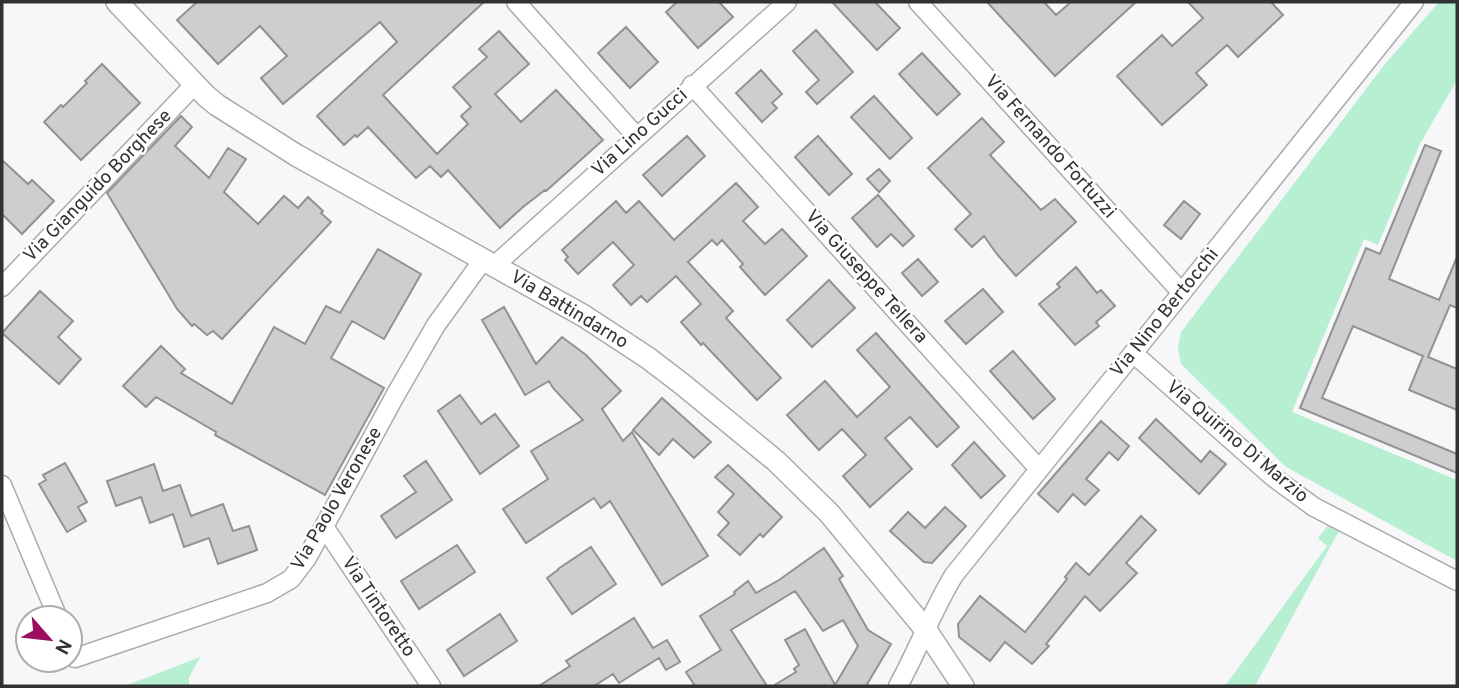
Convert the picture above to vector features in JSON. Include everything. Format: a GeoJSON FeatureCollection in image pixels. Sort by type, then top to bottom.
{"type":"FeatureCollection","features":[{"type":"Feature","properties":{"kind":"street","name":"Via Battindarno"},"geometry":{"type":"LineString","coordinates":[[117,2],[217,105],[296,155],[584,316],[648,358],[718,412],[776,461],[829,513],[926,631],[963,686]]}},
{"type":"Feature","properties":{"kind":"street"},"geometry":{"type":"LineString","coordinates":[[516,2],[636,136]]}},
{"type":"Feature","properties":{"kind":"street","name":"Via Lino Gucci"},"geometry":{"type":"LineString","coordinates":[[489,263],[787,2]]}},
{"type":"Feature","properties":{"kind":"street","name":"Via Fernando Fortuzzi"},"geometry":{"type":"LineString","coordinates":[[918,2],[1182,293]]}},
{"type":"Feature","properties":{"kind":"street","name":"Via Nino Bertocchi"},"geometry":{"type":"LineString","coordinates":[[898,686],[938,601],[954,575],[1413,2]]}},
{"type":"Feature","properties":{"kind":"street","name":"Via Gianguido Borghese"},"geometry":{"type":"LineString","coordinates":[[2,287],[195,84]]}},
{"type":"Feature","properties":{"kind":"street","name":"Via Giuseppe Tellera"},"geometry":{"type":"LineString","coordinates":[[692,85],[1039,469]]}},
{"type":"Feature","properties":{"kind":"street","name":"Via Paolo Veronese"},"geometry":{"type":"LineString","coordinates":[[84,649],[267,593],[291,579],[300,569],[324,528],[436,325],[489,263]]}},
{"type":"Feature","properties":{"kind":"street","name":"Via Quirino Di Marzio"},"geometry":{"type":"LineString","coordinates":[[1133,353],[1273,477],[1303,499],[1321,511],[1457,581]]}},
{"type":"Feature","properties":{"kind":"street"},"geometry":{"type":"LineString","coordinates":[[2,485],[52,604]]}},
{"type":"Feature","properties":{"kind":"street","name":"Via Tintoretto"},"geometry":{"type":"LineString","coordinates":[[324,528],[431,686]]}},
{"type":"Feature","properties":{"kind":"green space"},"geometry":{"type":"Polygon","coordinates":[[[1439,2],[1457,2],[1457,80],[1420,144],[1378,245],[1364,239],[1292,412],[1457,480],[1457,561],[1286,467],[1181,364],[1178,348],[1181,332],[1385,64],[1439,2]]]}},
{"type":"Feature","properties":{"kind":"green space"},"geometry":{"type":"Polygon","coordinates":[[[1330,523],[1340,529],[1255,686],[1225,686],[1327,546],[1318,538],[1330,523]]]}},
{"type":"Feature","properties":{"kind":"green space"},"geometry":{"type":"Polygon","coordinates":[[[200,657],[189,678],[189,686],[125,686],[200,657]]]}},
{"type":"Feature","properties":{"kind":"building"},"geometry":{"type":"Polygon","coordinates":[[[197,2],[484,2],[383,95],[437,154],[468,124],[461,116],[471,107],[453,87],[487,57],[479,49],[499,31],[529,64],[495,94],[521,122],[556,90],[603,140],[500,228],[448,170],[441,177],[430,166],[416,178],[368,127],[344,145],[317,116],[397,42],[380,22],[283,104],[261,78],[287,56],[260,26],[218,64],[177,20],[197,2]]]}},
{"type":"Feature","properties":{"kind":"building"},"geometry":{"type":"Polygon","coordinates":[[[677,2],[719,2],[733,17],[698,48],[666,12],[677,2]]]}},
{"type":"Feature","properties":{"kind":"building"},"geometry":{"type":"Polygon","coordinates":[[[832,2],[875,2],[900,28],[877,50],[832,2]]]}},
{"type":"Feature","properties":{"kind":"building"},"geometry":{"type":"Polygon","coordinates":[[[987,2],[1044,2],[1056,15],[1071,2],[1136,2],[1055,76],[987,2]]]}},
{"type":"Feature","properties":{"kind":"building"},"geometry":{"type":"Polygon","coordinates":[[[1188,2],[1271,2],[1283,15],[1238,57],[1227,45],[1196,73],[1207,85],[1162,125],[1117,76],[1162,35],[1172,46],[1203,18],[1188,2]]]}},
{"type":"Feature","properties":{"kind":"building"},"geometry":{"type":"Polygon","coordinates":[[[626,27],[658,62],[630,88],[598,53],[626,27]]]}},
{"type":"Feature","properties":{"kind":"building"},"geometry":{"type":"Polygon","coordinates":[[[816,30],[853,72],[817,104],[806,92],[819,80],[793,51],[816,30]]]}},
{"type":"Feature","properties":{"kind":"building"},"geometry":{"type":"Polygon","coordinates":[[[922,53],[960,94],[937,115],[899,74],[922,53]]]}},
{"type":"Feature","properties":{"kind":"building"},"geometry":{"type":"Polygon","coordinates":[[[102,64],[140,103],[81,160],[44,122],[87,83],[85,81],[102,64]]]}},
{"type":"Feature","properties":{"kind":"building"},"geometry":{"type":"Polygon","coordinates":[[[761,70],[782,94],[772,103],[777,108],[762,122],[736,93],[761,70]]]}},
{"type":"Feature","properties":{"kind":"building"},"geometry":{"type":"Polygon","coordinates":[[[874,96],[912,138],[890,159],[851,117],[874,96]]]}},
{"type":"Feature","properties":{"kind":"building"},"geometry":{"type":"Polygon","coordinates":[[[181,116],[192,127],[175,146],[209,178],[228,148],[246,159],[224,192],[258,224],[284,196],[298,208],[308,197],[331,222],[222,339],[213,331],[207,335],[194,324],[192,326],[177,309],[107,193],[181,116]]]}},
{"type":"Feature","properties":{"kind":"building"},"geometry":{"type":"Polygon","coordinates":[[[982,118],[1004,142],[990,155],[1041,210],[1055,199],[1076,222],[1016,276],[984,236],[972,247],[955,229],[971,214],[928,168],[982,118]]]}},
{"type":"Feature","properties":{"kind":"building"},"geometry":{"type":"Polygon","coordinates":[[[687,136],[705,156],[662,196],[643,175],[687,136]]]}},
{"type":"Feature","properties":{"kind":"building"},"geometry":{"type":"Polygon","coordinates":[[[818,136],[852,174],[829,195],[795,157],[818,136]]]}},
{"type":"Feature","properties":{"kind":"building"},"geometry":{"type":"Polygon","coordinates":[[[1425,145],[1441,151],[1389,279],[1439,300],[1457,257],[1457,308],[1450,305],[1428,357],[1457,369],[1457,410],[1409,390],[1423,356],[1353,326],[1322,398],[1457,454],[1457,473],[1300,408],[1366,248],[1380,254],[1425,145]]]}},
{"type":"Feature","properties":{"kind":"building"},"geometry":{"type":"Polygon","coordinates":[[[2,160],[28,184],[32,180],[54,201],[22,234],[2,214],[2,160]]]}},
{"type":"Feature","properties":{"kind":"building"},"geometry":{"type":"Polygon","coordinates":[[[879,169],[890,181],[879,192],[867,179],[879,169]]]}},
{"type":"Feature","properties":{"kind":"building"},"geometry":{"type":"Polygon","coordinates":[[[736,183],[758,207],[743,221],[765,244],[782,229],[807,256],[765,295],[740,267],[743,264],[722,240],[717,245],[712,240],[688,262],[733,311],[726,318],[781,378],[757,400],[681,322],[701,304],[676,276],[647,302],[641,296],[631,305],[613,285],[634,265],[613,242],[578,274],[565,260],[568,257],[562,250],[616,201],[626,213],[639,201],[674,240],[736,183]]]}},
{"type":"Feature","properties":{"kind":"building"},"geometry":{"type":"Polygon","coordinates":[[[878,195],[914,236],[903,246],[891,234],[877,247],[852,218],[878,195]]]}},
{"type":"Feature","properties":{"kind":"building"},"geometry":{"type":"Polygon","coordinates":[[[1184,201],[1200,214],[1181,239],[1164,225],[1184,201]]]}},
{"type":"Feature","properties":{"kind":"building"},"geometry":{"type":"Polygon","coordinates":[[[378,249],[421,274],[384,339],[352,321],[331,358],[384,388],[325,495],[215,435],[216,432],[156,397],[146,407],[123,386],[161,346],[185,369],[181,373],[232,404],[274,327],[305,344],[326,306],[340,313],[378,249]]]}},
{"type":"Feature","properties":{"kind":"building"},"geometry":{"type":"Polygon","coordinates":[[[918,259],[938,282],[922,296],[902,273],[918,259]]]}},
{"type":"Feature","properties":{"kind":"building"},"geometry":{"type":"Polygon","coordinates":[[[1076,267],[1097,293],[1101,290],[1115,306],[1096,322],[1099,326],[1075,345],[1039,304],[1060,287],[1057,284],[1076,267]]]}},
{"type":"Feature","properties":{"kind":"building"},"geometry":{"type":"Polygon","coordinates":[[[829,280],[855,308],[812,347],[787,320],[829,280]]]}},
{"type":"Feature","properties":{"kind":"building"},"geometry":{"type":"Polygon","coordinates":[[[983,289],[1003,312],[966,344],[945,321],[983,289]]]}},
{"type":"Feature","properties":{"kind":"building"},"geometry":{"type":"Polygon","coordinates":[[[40,291],[73,321],[58,337],[81,359],[59,384],[2,333],[40,291]]]}},
{"type":"Feature","properties":{"kind":"building"},"geometry":{"type":"Polygon","coordinates":[[[504,307],[536,364],[562,337],[586,355],[621,391],[602,409],[623,441],[632,432],[708,556],[662,585],[610,501],[601,508],[594,498],[526,543],[503,509],[548,479],[531,451],[583,420],[549,381],[525,395],[482,320],[504,307]]]}},
{"type":"Feature","properties":{"kind":"building"},"geometry":{"type":"Polygon","coordinates":[[[876,333],[959,427],[937,447],[910,417],[885,438],[912,469],[870,507],[843,476],[866,455],[842,429],[819,450],[787,415],[825,381],[857,417],[890,387],[857,350],[876,333]]]}},
{"type":"Feature","properties":{"kind":"building"},"geometry":{"type":"Polygon","coordinates":[[[1013,351],[1055,399],[1033,419],[990,371],[1013,351]]]}},
{"type":"Feature","properties":{"kind":"building"},"geometry":{"type":"Polygon","coordinates":[[[460,395],[481,424],[495,414],[519,446],[480,474],[438,411],[460,395]]]}},
{"type":"Feature","properties":{"kind":"building"},"geometry":{"type":"Polygon","coordinates":[[[662,398],[711,442],[694,458],[673,439],[659,455],[633,430],[662,398]]]}},
{"type":"Feature","properties":{"kind":"building"},"geometry":{"type":"Polygon","coordinates":[[[1156,419],[1201,462],[1210,451],[1226,464],[1199,494],[1139,438],[1156,419]]]}},
{"type":"Feature","properties":{"kind":"building"},"geometry":{"type":"Polygon","coordinates":[[[1101,421],[1129,446],[1118,460],[1109,452],[1086,479],[1099,490],[1085,505],[1073,494],[1058,512],[1038,494],[1101,421]]]}},
{"type":"Feature","properties":{"kind":"building"},"geometry":{"type":"Polygon","coordinates":[[[974,442],[1005,476],[981,498],[952,465],[974,442]]]}},
{"type":"Feature","properties":{"kind":"building"},"geometry":{"type":"Polygon","coordinates":[[[426,461],[452,500],[396,538],[381,516],[416,492],[404,476],[426,461]]]}},
{"type":"Feature","properties":{"kind":"building"},"geometry":{"type":"Polygon","coordinates":[[[65,463],[87,502],[78,507],[86,521],[67,532],[39,484],[46,480],[43,475],[65,463]]]}},
{"type":"Feature","properties":{"kind":"building"},"geometry":{"type":"Polygon","coordinates":[[[154,464],[163,491],[180,485],[191,516],[223,504],[233,531],[249,526],[257,550],[218,564],[209,538],[184,547],[173,514],[150,523],[141,497],[116,506],[107,481],[154,464]]]}},
{"type":"Feature","properties":{"kind":"building"},"geometry":{"type":"Polygon","coordinates":[[[728,465],[782,517],[763,537],[760,534],[740,555],[718,535],[729,523],[718,512],[734,494],[715,477],[728,465]]]}},
{"type":"Feature","properties":{"kind":"building"},"geometry":{"type":"Polygon","coordinates":[[[945,507],[966,526],[932,563],[924,562],[890,531],[908,512],[925,528],[945,507]]]}},
{"type":"Feature","properties":{"kind":"building"},"geometry":{"type":"Polygon","coordinates":[[[1141,516],[1156,530],[1126,563],[1137,573],[1100,611],[1085,596],[1046,644],[1049,646],[1032,664],[1005,642],[990,661],[959,637],[958,624],[980,596],[1025,632],[1067,579],[1065,577],[1076,563],[1089,575],[1141,516]]]}},
{"type":"Feature","properties":{"kind":"building"},"geometry":{"type":"Polygon","coordinates":[[[457,545],[475,572],[419,609],[401,581],[457,545]]]}},
{"type":"Feature","properties":{"kind":"building"},"geometry":{"type":"Polygon","coordinates":[[[591,547],[616,584],[572,614],[547,578],[591,547]]]}},
{"type":"Feature","properties":{"kind":"building"},"geometry":{"type":"Polygon","coordinates":[[[824,548],[843,576],[839,579],[868,630],[891,644],[866,686],[773,686],[796,672],[794,669],[799,665],[785,640],[805,629],[835,685],[858,646],[843,620],[823,631],[795,591],[731,630],[767,686],[695,686],[686,672],[721,650],[700,616],[735,594],[734,592],[748,581],[756,593],[824,548]]]}},
{"type":"Feature","properties":{"kind":"building"},"geometry":{"type":"Polygon","coordinates":[[[500,614],[517,641],[464,676],[447,650],[500,614]]]}},
{"type":"Feature","properties":{"kind":"building"},"geometry":{"type":"Polygon","coordinates":[[[634,618],[653,648],[667,640],[680,662],[666,670],[659,658],[619,683],[613,674],[594,686],[539,686],[570,666],[566,661],[634,618]]]}}]}
